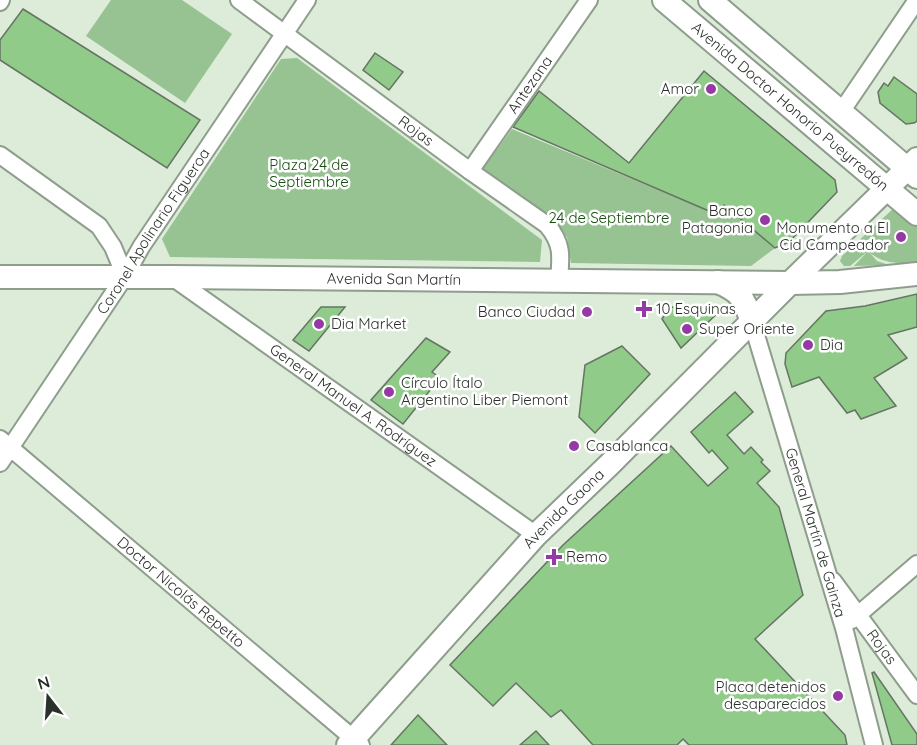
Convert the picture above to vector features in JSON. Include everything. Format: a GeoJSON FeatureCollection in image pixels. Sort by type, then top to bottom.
{"type":"FeatureCollection","features":[{"type":"Feature","properties":{"kind":"main road","name":"Avenida Doctor Honorio Pueyrredón"},"geometry":{"type":"LineString","coordinates":[[664,0],[917,214]]}},
{"type":"Feature","properties":{"kind":"main road","name":"Avenida Doctor Honorio Pueyrredón"},"geometry":{"type":"LineString","coordinates":[[710,0],[841,112],[914,168]]}},
{"type":"Feature","properties":{"kind":"main road","name":"Avenida Gaona"},"geometry":{"type":"LineString","coordinates":[[354,743],[536,535],[790,283],[887,189],[914,168]]}},
{"type":"Feature","properties":{"kind":"main road"},"geometry":{"type":"LineString","coordinates":[[790,283],[840,282],[917,274]]}},
{"type":"Feature","properties":{"kind":"main road","name":"Avenida San Martín"},"geometry":{"type":"LineString","coordinates":[[0,277],[125,276],[790,283]]}},
{"type":"Feature","properties":{"kind":"main road"},"geometry":{"type":"LineString","coordinates":[[714,281],[738,292],[746,303],[752,322]]}},
{"type":"Feature","properties":{"kind":"street","name":"Rojas"},"geometry":{"type":"LineString","coordinates":[[239,0],[547,225],[556,236],[561,250],[560,280]]}},
{"type":"Feature","properties":{"kind":"street","name":"Coronel Apolinario Figueroa"},"geometry":{"type":"LineString","coordinates":[[0,463],[5,444],[125,276],[141,247],[307,0]]}},
{"type":"Feature","properties":{"kind":"street","name":"Antezana"},"geometry":{"type":"LineString","coordinates":[[471,171],[589,0]]}},
{"type":"Feature","properties":{"kind":"street"},"geometry":{"type":"LineString","coordinates":[[841,112],[917,0]]}},
{"type":"Feature","properties":{"kind":"street"},"geometry":{"type":"LineString","coordinates":[[0,155],[99,226],[113,247],[125,276]]}},
{"type":"Feature","properties":{"kind":"street","name":"General Manuel A. Rodríguez"},"geometry":{"type":"LineString","coordinates":[[172,277],[536,535]]}},
{"type":"Feature","properties":{"kind":"street","name":"General Martín de Gainza"},"geometry":{"type":"LineString","coordinates":[[752,322],[844,628],[874,745]]}},
{"type":"Feature","properties":{"kind":"street","name":"Doctor Nicolás Repetto"},"geometry":{"type":"LineString","coordinates":[[5,444],[354,743]]}},
{"type":"Feature","properties":{"kind":"street"},"geometry":{"type":"LineString","coordinates":[[844,628],[917,564]]}},
{"type":"Feature","properties":{"kind":"street","name":"Rojas"},"geometry":{"type":"LineString","coordinates":[[825,571],[917,695]]}},
{"type":"Feature","properties":{"kind":"green space"},"geometry":{"type":"Polygon","coordinates":[[[111,0],[182,0],[232,34],[185,103],[86,36],[111,0]]]}},
{"type":"Feature","properties":{"kind":"green space","name":"Plaza 24 de Septiembre"},"geometry":{"type":"Polygon","coordinates":[[[297,58],[542,240],[540,262],[170,257],[162,239],[281,59],[297,58]]]}},
{"type":"Feature","properties":{"kind":"green space","name":"24 de Septiembre"},"geometry":{"type":"Polygon","coordinates":[[[512,129],[716,214],[728,208],[775,248],[751,266],[571,263],[567,237],[482,170],[512,129]]]}},
{"type":"Feature","properties":{"kind":"green space"},"geometry":{"type":"Polygon","coordinates":[[[895,207],[917,226],[917,262],[892,262],[870,253],[877,261],[889,265],[854,266],[868,251],[850,266],[844,266],[840,261],[842,256],[895,207]]]}},
{"type":"Feature","properties":{"kind":"building"},"geometry":{"type":"Polygon","coordinates":[[[23,9],[200,120],[167,168],[0,60],[0,40],[23,9]]]}},
{"type":"Feature","properties":{"kind":"building"},"geometry":{"type":"Polygon","coordinates":[[[375,53],[403,72],[389,90],[363,70],[375,53]]]}},
{"type":"Feature","properties":{"kind":"building"},"geometry":{"type":"Polygon","coordinates":[[[704,71],[835,180],[837,192],[789,242],[775,248],[724,205],[716,214],[513,127],[539,91],[629,163],[704,71]]]}},
{"type":"Feature","properties":{"kind":"building"},"geometry":{"type":"Polygon","coordinates":[[[894,77],[917,94],[917,121],[914,123],[906,124],[880,103],[878,92],[884,83],[888,86],[894,77]]]}},
{"type":"Feature","properties":{"kind":"building"},"geometry":{"type":"Polygon","coordinates":[[[917,294],[917,327],[888,335],[907,358],[874,378],[896,406],[861,419],[855,410],[847,413],[819,377],[792,387],[785,364],[786,353],[826,311],[865,306],[917,294]]]}},
{"type":"Feature","properties":{"kind":"building","name":"Dia Market"},"geometry":{"type":"Polygon","coordinates":[[[321,307],[345,307],[309,351],[293,340],[321,307]]]}},
{"type":"Feature","properties":{"kind":"building"},"geometry":{"type":"Polygon","coordinates":[[[669,307],[723,308],[681,348],[662,319],[669,307]]]}},
{"type":"Feature","properties":{"kind":"building"},"geometry":{"type":"Polygon","coordinates":[[[426,338],[450,352],[432,372],[440,378],[403,424],[371,400],[426,338]]]}},
{"type":"Feature","properties":{"kind":"building"},"geometry":{"type":"Polygon","coordinates":[[[622,346],[650,374],[595,433],[579,417],[585,365],[622,346]]]}},
{"type":"Feature","properties":{"kind":"building"},"geometry":{"type":"Polygon","coordinates":[[[735,392],[753,412],[727,435],[744,454],[751,447],[770,471],[757,483],[779,507],[803,595],[755,639],[845,735],[847,745],[689,745],[683,739],[677,745],[593,745],[561,710],[551,717],[516,683],[493,706],[450,665],[563,545],[671,446],[708,486],[728,468],[712,450],[709,453],[691,432],[735,392]]]}},
{"type":"Feature","properties":{"kind":"building"},"geometry":{"type":"Polygon","coordinates":[[[874,672],[917,734],[917,745],[892,745],[872,673],[874,672]]]}},
{"type":"Feature","properties":{"kind":"building"},"geometry":{"type":"Polygon","coordinates":[[[418,715],[447,745],[391,745],[418,715]]]}},
{"type":"Feature","properties":{"kind":"building"},"geometry":{"type":"Polygon","coordinates":[[[536,731],[549,745],[520,745],[536,731]]]}},
{"type":"Feature","properties":{"kind":"place","name":"Amor"},"geometry":{"type":"Point","coordinates":[711,89]}},
{"type":"Feature","properties":{"kind":"place","name":"Banco Patagonia"},"geometry":{"type":"Point","coordinates":[765,220]}},
{"type":"Feature","properties":{"kind":"place","name":"Monumento a El Cid Campeador"},"geometry":{"type":"Point","coordinates":[901,237]}},
{"type":"Feature","properties":{"kind":"place","name":"10 Esquinas"},"geometry":{"type":"Point","coordinates":[644,309]}},
{"type":"Feature","properties":{"kind":"place","name":"Banco Ciudad"},"geometry":{"type":"Point","coordinates":[587,312]}},
{"type":"Feature","properties":{"kind":"place","name":"Dia Market"},"geometry":{"type":"Point","coordinates":[319,324]}},
{"type":"Feature","properties":{"kind":"place","name":"Super Oriente"},"geometry":{"type":"Point","coordinates":[687,329]}},
{"type":"Feature","properties":{"kind":"place","name":"Dia"},"geometry":{"type":"Point","coordinates":[808,345]}},
{"type":"Feature","properties":{"kind":"place","name":"Círculo Ítalo Argentino Liber Piemont"},"geometry":{"type":"Point","coordinates":[389,392]}},
{"type":"Feature","properties":{"kind":"place","name":"Casablanca"},"geometry":{"type":"Point","coordinates":[574,446]}},
{"type":"Feature","properties":{"kind":"place","name":"Remo"},"geometry":{"type":"Point","coordinates":[554,557]}},
{"type":"Feature","properties":{"kind":"place","name":"Placa detenidos desaparecidos"},"geometry":{"type":"Point","coordinates":[838,696]}}]}
